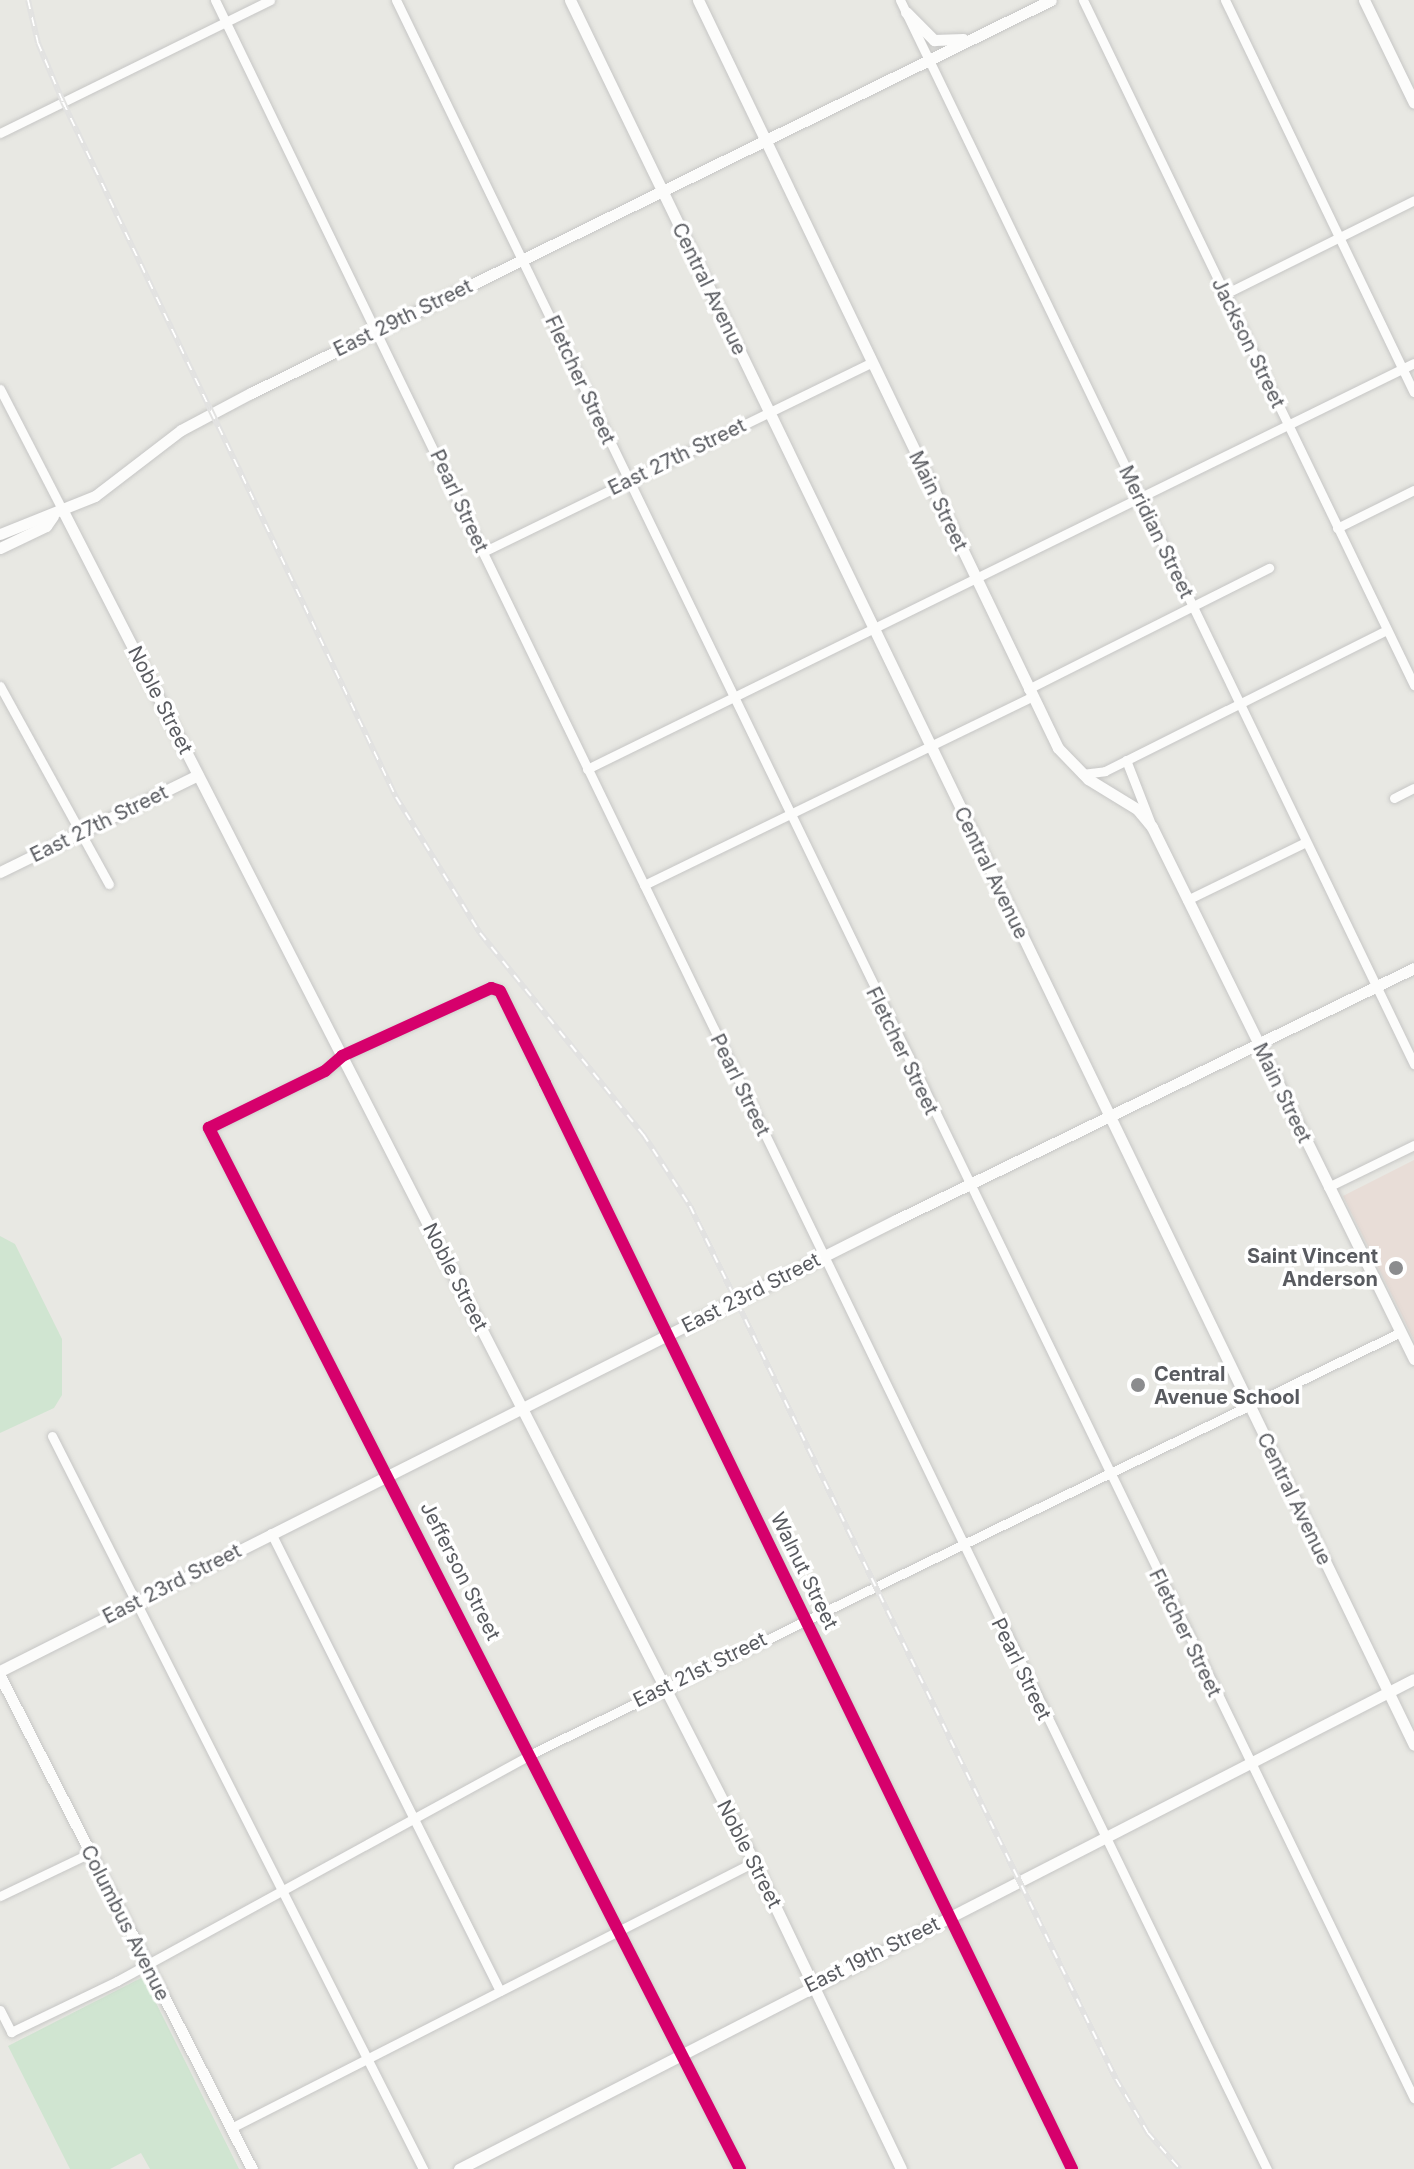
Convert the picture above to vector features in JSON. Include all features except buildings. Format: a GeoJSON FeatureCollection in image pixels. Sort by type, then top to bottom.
{"type":"FeatureCollection","features":[{"type":"Feature","properties":{"kind":"street","name":"Pearl Street"},"geometry":{"type":"LineString","coordinates":[[215,0],[960,1543],[1267,2169]]}},
{"type":"Feature","properties":{"kind":"street"},"geometry":{"type":"LineString","coordinates":[[0,133],[270,0]]}},
{"type":"Feature","properties":{"kind":"street","name":"Fletcher Street"},"geometry":{"type":"LineString","coordinates":[[396,0],[967,1185],[1414,2098]]}},
{"type":"Feature","properties":{"kind":"street","name":"Central Avenue"},"geometry":{"type":"LineString","coordinates":[[570,0],[1414,1745]]}},
{"type":"Feature","properties":{"kind":"street","name":"Main Street"},"geometry":{"type":"LineString","coordinates":[[698,0],[1058,748],[1082,774],[1137,809],[1152,827]]}},
{"type":"Feature","properties":{"kind":"street","name":"Meridian Street"},"geometry":{"type":"LineString","coordinates":[[900,0],[1414,1064]]}},
{"type":"Feature","properties":{"kind":"street"},"geometry":{"type":"LineString","coordinates":[[906,12],[919,30],[944,43],[990,30],[1051,0]]}},
{"type":"Feature","properties":{"kind":"street","name":"Jackson Street"},"geometry":{"type":"LineString","coordinates":[[1083,0],[1414,685]]}},
{"type":"Feature","properties":{"kind":"street"},"geometry":{"type":"LineString","coordinates":[[1225,0],[1414,392]]}},
{"type":"Feature","properties":{"kind":"street"},"geometry":{"type":"LineString","coordinates":[[1364,0],[1414,103]]}},
{"type":"Feature","properties":{"kind":"street","name":"East 29th Street"},"geometry":{"type":"LineString","coordinates":[[0,548],[46,526],[58,513],[131,473],[191,425],[990,30]]}},
{"type":"Feature","properties":{"kind":"street"},"geometry":{"type":"LineString","coordinates":[[1225,294],[1414,200]]}},
{"type":"Feature","properties":{"kind":"street","name":"East 27th Street"},"geometry":{"type":"LineString","coordinates":[[483,552],[871,363]]}},
{"type":"Feature","properties":{"kind":"street"},"geometry":{"type":"LineString","coordinates":[[587,769],[1414,363]]}},
{"type":"Feature","properties":{"kind":"street","name":"Noble Street"},"geometry":{"type":"LineString","coordinates":[[0,389],[58,513],[198,775],[754,1862],[901,2169]]}},
{"type":"Feature","properties":{"kind":"street"},"geometry":{"type":"LineString","coordinates":[[1337,528],[1414,490]]}},
{"type":"Feature","properties":{"kind":"street","name":"East 29th Street"},"geometry":{"type":"LineString","coordinates":[[0,534],[40,514],[58,513]]}},
{"type":"Feature","properties":{"kind":"street"},"geometry":{"type":"LineString","coordinates":[[644,885],[930,747],[1269,568]]}},
{"type":"Feature","properties":{"kind":"street"},"geometry":{"type":"LineString","coordinates":[[1082,774],[1126,760],[1387,630]]}},
{"type":"Feature","properties":{"kind":"street"},"geometry":{"type":"LineString","coordinates":[[0,686],[109,884]]}},
{"type":"Feature","properties":{"kind":"street","name":"Main Street"},"geometry":{"type":"LineString","coordinates":[[1126,760],[1152,827],[1187,900],[1414,1359]]}},
{"type":"Feature","properties":{"kind":"street","name":"East 27th Street"},"geometry":{"type":"LineString","coordinates":[[0,872],[198,775]]}},
{"type":"Feature","properties":{"kind":"street"},"geometry":{"type":"LineString","coordinates":[[1394,798],[1414,788]]}},
{"type":"Feature","properties":{"kind":"street"},"geometry":{"type":"LineString","coordinates":[[1187,900],[1306,842]]}},
{"type":"Feature","properties":{"kind":"street","name":"East 23rd Street"},"geometry":{"type":"LineString","coordinates":[[0,1674],[271,1533],[967,1185],[1414,968]]}},
{"type":"Feature","properties":{"kind":"street","name":"Walnut Street"},"geometry":{"type":"LineString","coordinates":[[342,1056],[491,988],[500,991],[1072,2169]]}},
{"type":"Feature","properties":{"kind":"street","name":"Jefferson Street"},"geometry":{"type":"LineString","coordinates":[[342,1056],[325,1071],[209,1128],[390,1475],[740,2169]]}},
{"type":"Feature","properties":{"kind":"street"},"geometry":{"type":"LineString","coordinates":[[1328,1187],[1414,1145]]}},
{"type":"Feature","properties":{"kind":"street","name":"East 21st Street"},"geometry":{"type":"LineString","coordinates":[[0,2010],[11,2032],[146,1964],[531,1754],[960,1543],[1401,1332]]}},
{"type":"Feature","properties":{"kind":"street"},"geometry":{"type":"LineString","coordinates":[[52,1436],[423,2169]]}},
{"type":"Feature","properties":{"kind":"street"},"geometry":{"type":"LineString","coordinates":[[271,1533],[500,1991]]}},
{"type":"Feature","properties":{"kind":"street","name":"Columbus Avenue"},"geometry":{"type":"LineString","coordinates":[[0,1674],[252,2169]]}},
{"type":"Feature","properties":{"kind":"street","name":"East 19th Street"},"geometry":{"type":"LineString","coordinates":[[459,2169],[680,2052],[1105,1841],[1414,1679]]}},
{"type":"Feature","properties":{"kind":"street"},"geometry":{"type":"LineString","coordinates":[[0,1896],[90,1853]]}},
{"type":"Feature","properties":{"kind":"street"},"geometry":{"type":"LineString","coordinates":[[231,2128],[754,1862]]}},
{"type":"Feature","properties":{"kind":"shaded area","name":"Saint Vincent Anderson"},"geometry":{"type":"Polygon","coordinates":[[[1414,1160],[1414,1340],[1343,1196],[1414,1160]]]}},
{"type":"Feature","properties":{"kind":"green space"},"geometry":{"type":"Polygon","coordinates":[[[0,1236],[15,1244],[62,1339],[62,1395],[54,1408],[0,1433],[0,1236]]]}},
{"type":"Feature","properties":{"kind":"green space"},"geometry":{"type":"Polygon","coordinates":[[[143,1977],[239,2169],[150,2169],[141,2153],[110,2169],[70,2169],[8,2046],[143,1977]]]}},
{"type":"Feature","properties":{"kind":"railway"},"geometry":{"type":"LineString","coordinates":[[28,0],[38,43],[63,102],[396,797],[480,933],[643,1134],[690,1206],[1116,2079],[1148,2133],[1180,2169]]}},
{"type":"Feature","properties":{"kind":"cycle path"},"geometry":{"type":"LineString","coordinates":[[740,2169],[209,1128],[325,1071],[342,1056],[491,988],[500,991],[1072,2169]]}},
{"type":"Feature","properties":{"kind":"place","name":"Saint Vincent Anderson"},"geometry":{"type":"Point","coordinates":[1396,1268]}},
{"type":"Feature","properties":{"kind":"place","name":"Central Avenue School"},"geometry":{"type":"Point","coordinates":[1138,1385]}}]}
